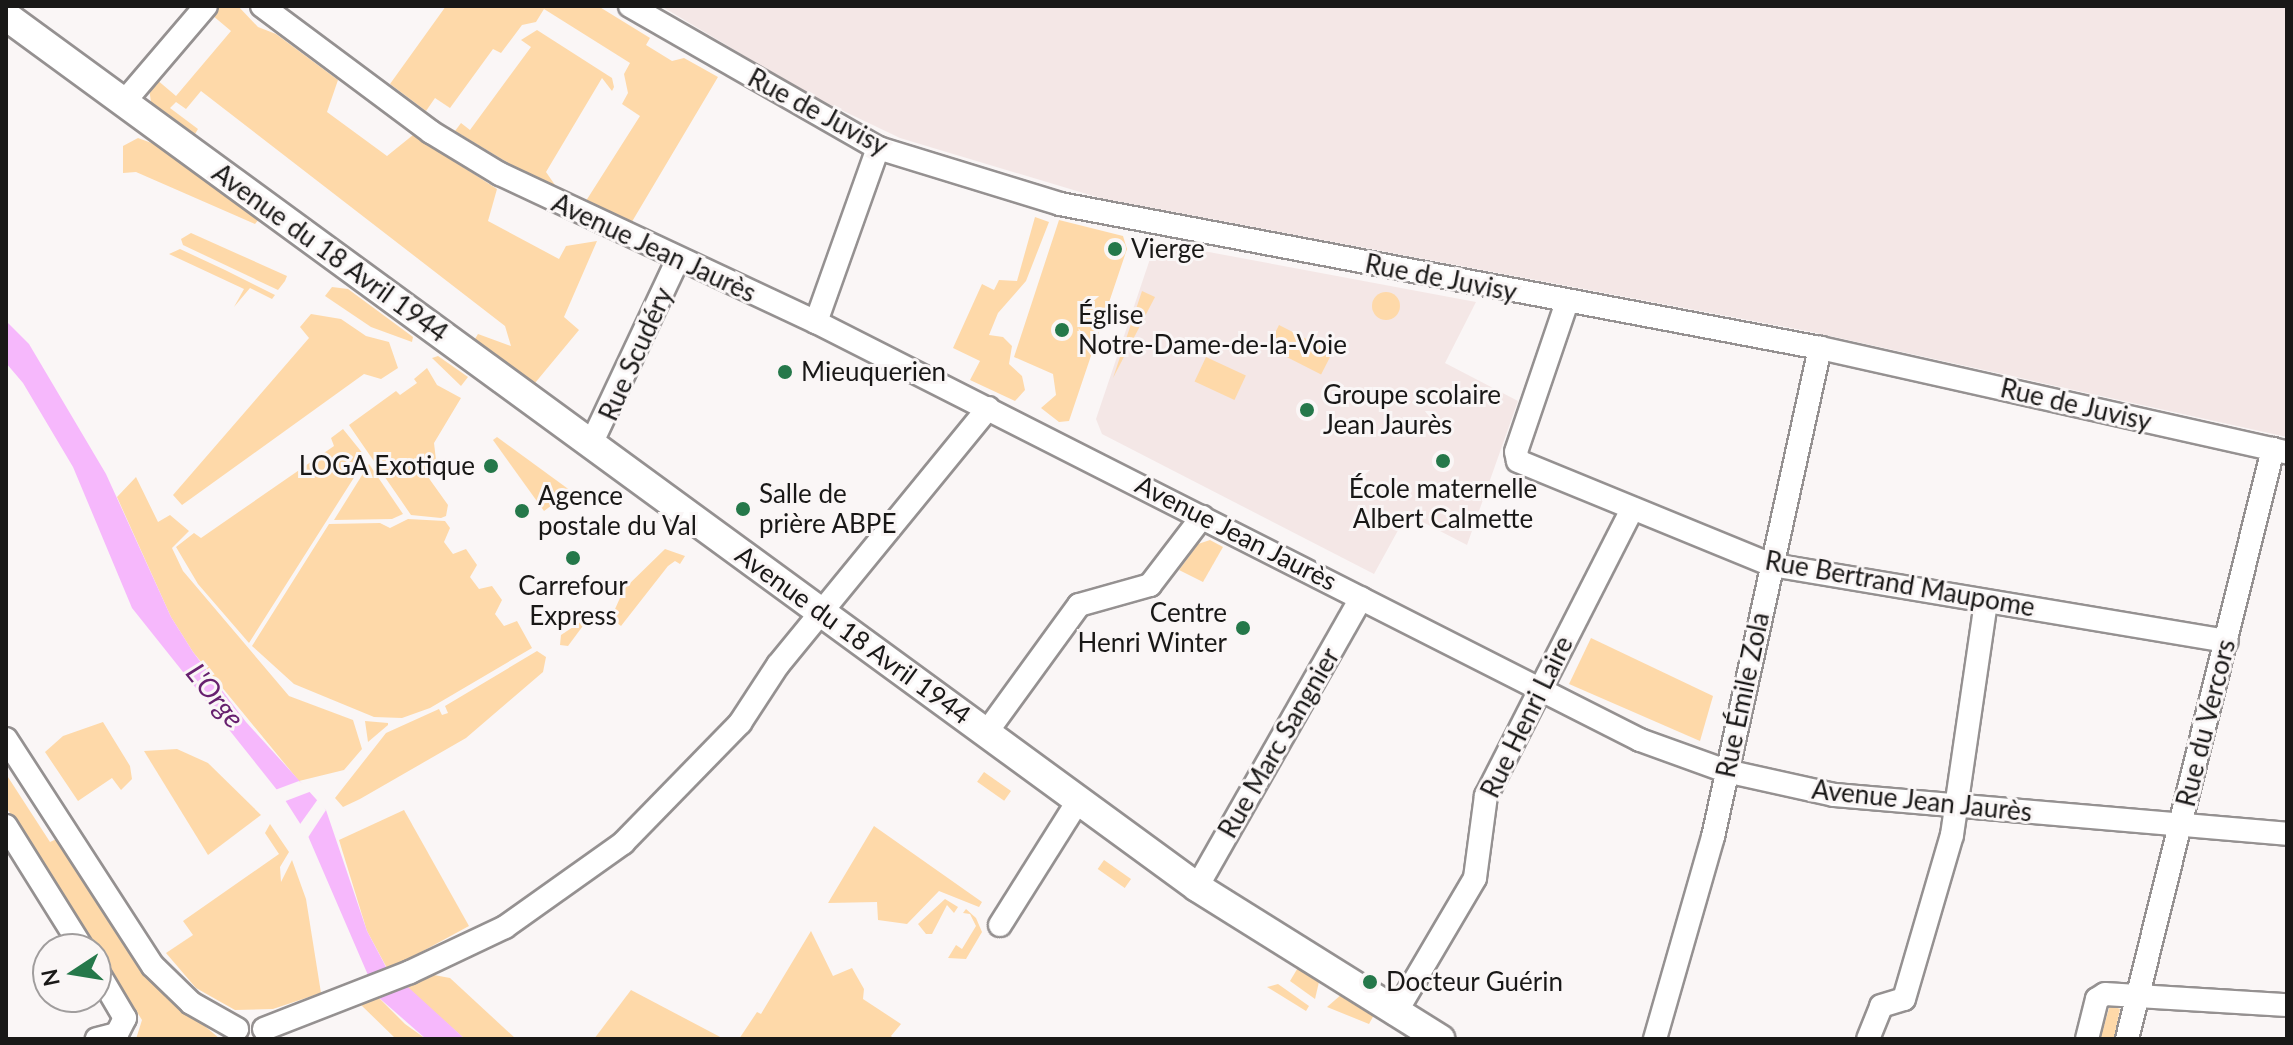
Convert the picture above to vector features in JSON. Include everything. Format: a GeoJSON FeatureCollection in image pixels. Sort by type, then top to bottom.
{"type":"FeatureCollection","features":[{"type":"Feature","properties":{"kind":"street"},"geometry":{"type":"LineString","coordinates":[[124,102],[206,6]]}},
{"type":"Feature","properties":{"kind":"street","name":"Avenue Jean Jaurès"},"geometry":{"type":"LineString","coordinates":[[262,6],[463,153],[677,261],[816,322],[1640,740],[1726,771],[1834,795],[2287,834]]}},
{"type":"Feature","properties":{"kind":"street","name":"Rue de Juvisy"},"geometry":{"type":"LineString","coordinates":[[630,6],[878,148],[1060,204],[1820,348],[2280,451]]}},
{"type":"Feature","properties":{"kind":"street","name":"Avenue du 18 Avril 1944"},"geometry":{"type":"LineString","coordinates":[[6,16],[1197,887],[1395,1014],[1440,1039]]}},
{"type":"Feature","properties":{"kind":"street"},"geometry":{"type":"LineString","coordinates":[[816,322],[878,148]]}},
{"type":"Feature","properties":{"kind":"street","name":"Rue Scudéry"},"geometry":{"type":"LineString","coordinates":[[591,444],[677,261]]}},
{"type":"Feature","properties":{"kind":"street","name":"Rue Bertrand Maupome"},"geometry":{"type":"LineString","coordinates":[[1567,302],[1516,457],[1632,509],[1772,565],[2227,641]]}},
{"type":"Feature","properties":{"kind":"street","name":"Rue Émile Zola"},"geometry":{"type":"LineString","coordinates":[[1655,1039],[1682,958],[1820,348]]}},
{"type":"Feature","properties":{"kind":"street"},"geometry":{"type":"LineString","coordinates":[[6,739],[71,833],[153,966],[191,1003],[236,1034],[248,1020],[265,1034],[410,972],[534,910],[555,889],[623,843],[740,723],[778,665],[988,408]]}},
{"type":"Feature","properties":{"kind":"street","name":"Rue du Vercors"},"geometry":{"type":"LineString","coordinates":[[2127,1039],[2227,641],[2280,451]]}},
{"type":"Feature","properties":{"kind":"street","name":"Rue Henri Laire"},"geometry":{"type":"LineString","coordinates":[[1395,1014],[1475,878],[1486,796],[1537,690],[1632,509]]}},
{"type":"Feature","properties":{"kind":"street"},"geometry":{"type":"LineString","coordinates":[[986,733],[1079,605],[1150,585],[1202,517]]}},
{"type":"Feature","properties":{"kind":"street","name":"Rue Marc Sangnier"},"geometry":{"type":"LineString","coordinates":[[1197,887],[1361,598]]}},
{"type":"Feature","properties":{"kind":"street"},"geometry":{"type":"LineString","coordinates":[[1868,1039],[1881,1006],[1904,999],[1955,806],[1986,601]]}},
{"type":"Feature","properties":{"kind":"street"},"geometry":{"type":"LineString","coordinates":[[1000,925],[1078,801]]}},
{"type":"Feature","properties":{"kind":"street"},"geometry":{"type":"LineString","coordinates":[[6,826],[73,933]]}},
{"type":"Feature","properties":{"kind":"street"},"geometry":{"type":"LineString","coordinates":[[97,1039],[117,1034],[125,1018],[112,996]]}},
{"type":"Feature","properties":{"kind":"street"},"geometry":{"type":"LineString","coordinates":[[2087,1039],[2098,997],[2138,996],[2287,1005]]}},
{"type":"Feature","properties":{"kind":"shaded area"},"geometry":{"type":"Polygon","coordinates":[[[219,6],[238,6],[258,27],[276,34],[338,80],[327,112],[387,156],[413,135],[497,189],[488,221],[559,259],[566,246],[597,241],[564,317],[579,330],[535,383],[475,339],[478,334],[511,346],[505,326],[201,91],[186,109],[176,102],[170,108],[198,129],[195,134],[151,102],[149,88],[156,79],[176,96],[231,31],[212,15],[219,6]]]}},
{"type":"Feature","properties":{"kind":"shaded area"},"geometry":{"type":"Polygon","coordinates":[[[446,6],[598,6],[650,38],[646,45],[672,61],[684,58],[718,77],[630,225],[584,204],[640,116],[622,104],[628,93],[624,74],[630,63],[544,9],[536,22],[522,25],[501,53],[493,49],[450,108],[435,98],[426,111],[390,84],[446,6]]]}},
{"type":"Feature","properties":{"kind":"shaded area"},"geometry":{"type":"Polygon","coordinates":[[[661,6],[2287,6],[2287,437],[1812,332],[1100,198],[900,138],[812,96],[661,6]]]}},
{"type":"Feature","properties":{"kind":"shaded area"},"geometry":{"type":"Polygon","coordinates":[[[537,30],[612,78],[614,87],[612,91],[602,78],[546,172],[555,185],[552,189],[455,131],[461,123],[470,130],[531,47],[521,40],[537,30]]]}},
{"type":"Feature","properties":{"kind":"shaded area"},"geometry":{"type":"Polygon","coordinates":[[[138,138],[157,145],[259,219],[255,224],[136,172],[123,173],[123,146],[138,138]]]}},
{"type":"Feature","properties":{"kind":"shaded area"},"geometry":{"type":"Polygon","coordinates":[[[1035,217],[1049,222],[1026,281],[998,313],[989,335],[1003,337],[1012,346],[1009,364],[1022,376],[1025,390],[1015,401],[970,380],[980,361],[953,348],[982,284],[994,290],[999,280],[1017,281],[1035,217]]]}},
{"type":"Feature","properties":{"kind":"shaded area"},"geometry":{"type":"Polygon","coordinates":[[[1059,220],[1123,236],[1127,249],[1069,421],[1059,422],[1041,408],[1056,395],[1053,374],[1014,357],[1059,220]]]}},
{"type":"Feature","properties":{"kind":"shaded area"},"geometry":{"type":"Polygon","coordinates":[[[191,233],[287,276],[285,281],[278,290],[183,245],[181,239],[191,233]]]}},
{"type":"Feature","properties":{"kind":"shaded area","name":"Groupe scolaire Jean Jaurès"},"geometry":{"type":"Polygon","coordinates":[[[1166,244],[1476,302],[1445,363],[1518,401],[1467,545],[1407,514],[1374,574],[1102,434],[1096,419],[1152,253],[1166,244]]]}},
{"type":"Feature","properties":{"kind":"shaded area"},"geometry":{"type":"Polygon","coordinates":[[[180,249],[275,295],[272,299],[250,288],[234,307],[244,289],[169,254],[180,249]]]}},
{"type":"Feature","properties":{"kind":"shaded area"},"geometry":{"type":"Polygon","coordinates":[[[332,287],[348,289],[413,337],[412,342],[371,327],[325,296],[332,287]]]}},
{"type":"Feature","properties":{"kind":"shaded area"},"geometry":{"type":"Polygon","coordinates":[[[1142,291],[1155,297],[1113,378],[1142,291]]]}},
{"type":"Feature","properties":{"kind":"shaded area"},"geometry":{"type":"Polygon","coordinates":[[[1386,292],[1396,296],[1400,306],[1396,316],[1386,320],[1376,316],[1372,306],[1376,296],[1386,292]]]}},
{"type":"Feature","properties":{"kind":"shaded area"},"geometry":{"type":"Polygon","coordinates":[[[311,314],[341,319],[366,336],[389,342],[398,368],[381,379],[364,374],[182,505],[173,495],[309,338],[300,327],[311,314]]]}},
{"type":"Feature","properties":{"kind":"shaded area"},"geometry":{"type":"Polygon","coordinates":[[[1279,325],[1332,352],[1321,375],[1268,347],[1279,325]]]}},
{"type":"Feature","properties":{"kind":"shaded area"},"geometry":{"type":"Polygon","coordinates":[[[438,356],[468,377],[461,386],[432,358],[438,356]]]}},
{"type":"Feature","properties":{"kind":"shaded area"},"geometry":{"type":"Polygon","coordinates":[[[1206,357],[1246,376],[1234,400],[1195,381],[1206,357]]]}},
{"type":"Feature","properties":{"kind":"shaded area"},"geometry":{"type":"Polygon","coordinates":[[[427,368],[437,385],[461,398],[434,443],[436,460],[428,477],[448,505],[446,516],[441,518],[411,515],[349,425],[396,391],[400,395],[417,383],[414,379],[427,368]]]}},
{"type":"Feature","properties":{"kind":"shaded area"},"geometry":{"type":"Polygon","coordinates":[[[343,429],[364,455],[362,465],[249,643],[198,584],[176,547],[194,533],[201,538],[334,446],[331,438],[343,429]]]}},
{"type":"Feature","properties":{"kind":"shaded area"},"geometry":{"type":"Polygon","coordinates":[[[497,437],[571,491],[544,511],[493,440],[497,437]]]}},
{"type":"Feature","properties":{"kind":"shaded area"},"geometry":{"type":"Polygon","coordinates":[[[369,464],[403,514],[392,519],[334,520],[369,464]]]}},
{"type":"Feature","properties":{"kind":"shaded area"},"geometry":{"type":"Polygon","coordinates":[[[136,477],[158,522],[170,515],[189,531],[172,548],[183,571],[289,696],[353,720],[362,749],[344,770],[299,781],[193,652],[171,617],[117,497],[136,477]]]}},
{"type":"Feature","properties":{"kind":"shaded area"},"geometry":{"type":"Polygon","coordinates":[[[408,519],[445,521],[450,528],[444,542],[453,554],[466,549],[477,565],[470,577],[479,589],[492,586],[502,600],[495,614],[504,626],[517,621],[532,648],[430,708],[402,718],[374,717],[294,684],[252,646],[329,524],[380,523],[390,528],[408,519]]]}},
{"type":"Feature","properties":{"kind":"shaded area"},"geometry":{"type":"Polygon","coordinates":[[[1210,540],[1223,547],[1203,582],[1179,570],[1198,544],[1210,540]]]}},
{"type":"Feature","properties":{"kind":"shaded area"},"geometry":{"type":"Polygon","coordinates":[[[665,549],[685,556],[680,564],[675,561],[668,566],[621,626],[611,618],[624,589],[665,549]]]}},
{"type":"Feature","properties":{"kind":"shaded area"},"geometry":{"type":"Polygon","coordinates":[[[591,615],[568,646],[560,645],[561,635],[591,615]]]}},
{"type":"Feature","properties":{"kind":"shaded area"},"geometry":{"type":"Polygon","coordinates":[[[1591,638],[1713,696],[1700,741],[1569,684],[1591,638]]]}},
{"type":"Feature","properties":{"kind":"shaded area"},"geometry":{"type":"Polygon","coordinates":[[[537,651],[546,657],[543,672],[466,738],[343,807],[335,798],[386,733],[439,709],[442,715],[448,713],[445,706],[537,651]]]}},
{"type":"Feature","properties":{"kind":"shaded area"},"geometry":{"type":"Polygon","coordinates":[[[365,721],[388,723],[388,725],[368,742],[365,721]]]}},
{"type":"Feature","properties":{"kind":"shaded area"},"geometry":{"type":"Polygon","coordinates":[[[103,722],[130,766],[132,779],[121,790],[112,778],[78,801],[45,752],[63,736],[103,722]]]}},
{"type":"Feature","properties":{"kind":"shaded area"},"geometry":{"type":"Polygon","coordinates":[[[177,749],[208,763],[261,815],[208,855],[144,751],[177,749]]]}},
{"type":"Feature","properties":{"kind":"shaded area"},"geometry":{"type":"Polygon","coordinates":[[[984,772],[1011,791],[1004,801],[977,782],[984,772]]]}},
{"type":"Feature","properties":{"kind":"shaded area"},"geometry":{"type":"Polygon","coordinates":[[[6,774],[50,842],[61,837],[76,871],[141,972],[220,1039],[136,1039],[142,1020],[112,973],[112,933],[86,933],[6,807],[6,774]]]}},
{"type":"Feature","properties":{"kind":"shaded area"},"geometry":{"type":"Polygon","coordinates":[[[404,810],[469,926],[388,970],[367,931],[339,840],[404,810]]]}},
{"type":"Feature","properties":{"kind":"shaded area"},"geometry":{"type":"Polygon","coordinates":[[[270,824],[289,852],[280,867],[281,882],[292,860],[306,899],[321,993],[273,1009],[235,1010],[196,988],[166,953],[193,935],[183,921],[279,854],[265,833],[270,824]]]}},
{"type":"Feature","properties":{"kind":"shaded area"},"geometry":{"type":"Polygon","coordinates":[[[874,826],[982,902],[979,907],[939,891],[907,924],[878,920],[877,902],[828,903],[874,826]]]}},
{"type":"Feature","properties":{"kind":"shaded area"},"geometry":{"type":"Polygon","coordinates":[[[1104,860],[1131,879],[1125,888],[1098,869],[1104,860]]]}},
{"type":"Feature","properties":{"kind":"shaded area"},"geometry":{"type":"Polygon","coordinates":[[[945,899],[958,907],[954,913],[947,905],[932,934],[926,934],[918,924],[945,899]]]}},
{"type":"Feature","properties":{"kind":"shaded area"},"geometry":{"type":"Polygon","coordinates":[[[966,909],[976,918],[982,932],[966,959],[948,958],[956,945],[962,949],[976,926],[970,914],[963,913],[966,909]]]}},
{"type":"Feature","properties":{"kind":"shaded area"},"geometry":{"type":"Polygon","coordinates":[[[811,931],[833,976],[852,968],[864,989],[863,999],[901,1024],[891,1036],[894,1039],[739,1039],[757,1012],[761,1014],[811,931]]]}},
{"type":"Feature","properties":{"kind":"shaded area"},"geometry":{"type":"Polygon","coordinates":[[[1299,966],[1319,982],[1315,999],[1290,981],[1299,966]]]}},
{"type":"Feature","properties":{"kind":"shaded area"},"geometry":{"type":"Polygon","coordinates":[[[434,975],[450,978],[516,1039],[465,1039],[403,985],[434,975]]]}},
{"type":"Feature","properties":{"kind":"shaded area"},"geometry":{"type":"Polygon","coordinates":[[[1278,984],[1309,1006],[1306,1011],[1267,987],[1278,984]]]}},
{"type":"Feature","properties":{"kind":"shaded area"},"geometry":{"type":"Polygon","coordinates":[[[631,990],[724,1039],[594,1039],[631,990]]]}},
{"type":"Feature","properties":{"kind":"shaded area"},"geometry":{"type":"Polygon","coordinates":[[[1342,994],[1375,1013],[1369,1024],[1327,1007],[1342,994]]]}},
{"type":"Feature","properties":{"kind":"shaded area"},"geometry":{"type":"Polygon","coordinates":[[[377,996],[405,1024],[426,1039],[396,1039],[360,1004],[377,996]]]}},
{"type":"Feature","properties":{"kind":"shaded area"},"geometry":{"type":"Polygon","coordinates":[[[2110,1005],[2120,1009],[2114,1039],[2100,1039],[2110,1005]]]}},
{"type":"Feature","properties":{"kind":"water","name":"L'Orge"},"geometry":{"type":"Polygon","coordinates":[[[6,321],[29,344],[106,474],[171,617],[193,652],[246,722],[326,810],[367,931],[386,967],[465,1039],[426,1039],[377,996],[308,836],[285,800],[132,608],[73,467],[23,383],[6,363],[6,321]]]}},
{"type":"Feature","properties":{"kind":"pier"},"geometry":{"type":"Polygon","coordinates":[[[299,781],[312,791],[283,802],[275,790],[299,781]]]}},
{"type":"Feature","properties":{"kind":"pier"},"geometry":{"type":"Polygon","coordinates":[[[318,799],[326,810],[307,839],[298,827],[318,799]]]}},
{"type":"Feature","properties":{"kind":"place","name":"Vierge"},"geometry":{"type":"Point","coordinates":[1115,249]}},
{"type":"Feature","properties":{"kind":"place","name":"Église Notre-Dame-de-la-Voie"},"geometry":{"type":"Point","coordinates":[1062,330]}},
{"type":"Feature","properties":{"kind":"place","name":"Mieuquerien"},"geometry":{"type":"Point","coordinates":[785,372]}},
{"type":"Feature","properties":{"kind":"place","name":"Groupe scolaire Jean Jaurès"},"geometry":{"type":"Point","coordinates":[1307,410]}},
{"type":"Feature","properties":{"kind":"place","name":"École maternelle Albert Calmette"},"geometry":{"type":"Point","coordinates":[1443,461]}},
{"type":"Feature","properties":{"kind":"place","name":"LOGA Exotique"},"geometry":{"type":"Point","coordinates":[491,466]}},
{"type":"Feature","properties":{"kind":"place","name":"Salle de prière ABPE"},"geometry":{"type":"Point","coordinates":[743,509]}},
{"type":"Feature","properties":{"kind":"place","name":"Agence postale du Val"},"geometry":{"type":"Point","coordinates":[522,511]}},
{"type":"Feature","properties":{"kind":"place","name":"Carrefour Express"},"geometry":{"type":"Point","coordinates":[573,558]}},
{"type":"Feature","properties":{"kind":"place","name":"Centre Henri Winter"},"geometry":{"type":"Point","coordinates":[1243,628]}},
{"type":"Feature","properties":{"kind":"place","name":"Docteur Guérin"},"geometry":{"type":"Point","coordinates":[1370,982]}}]}
